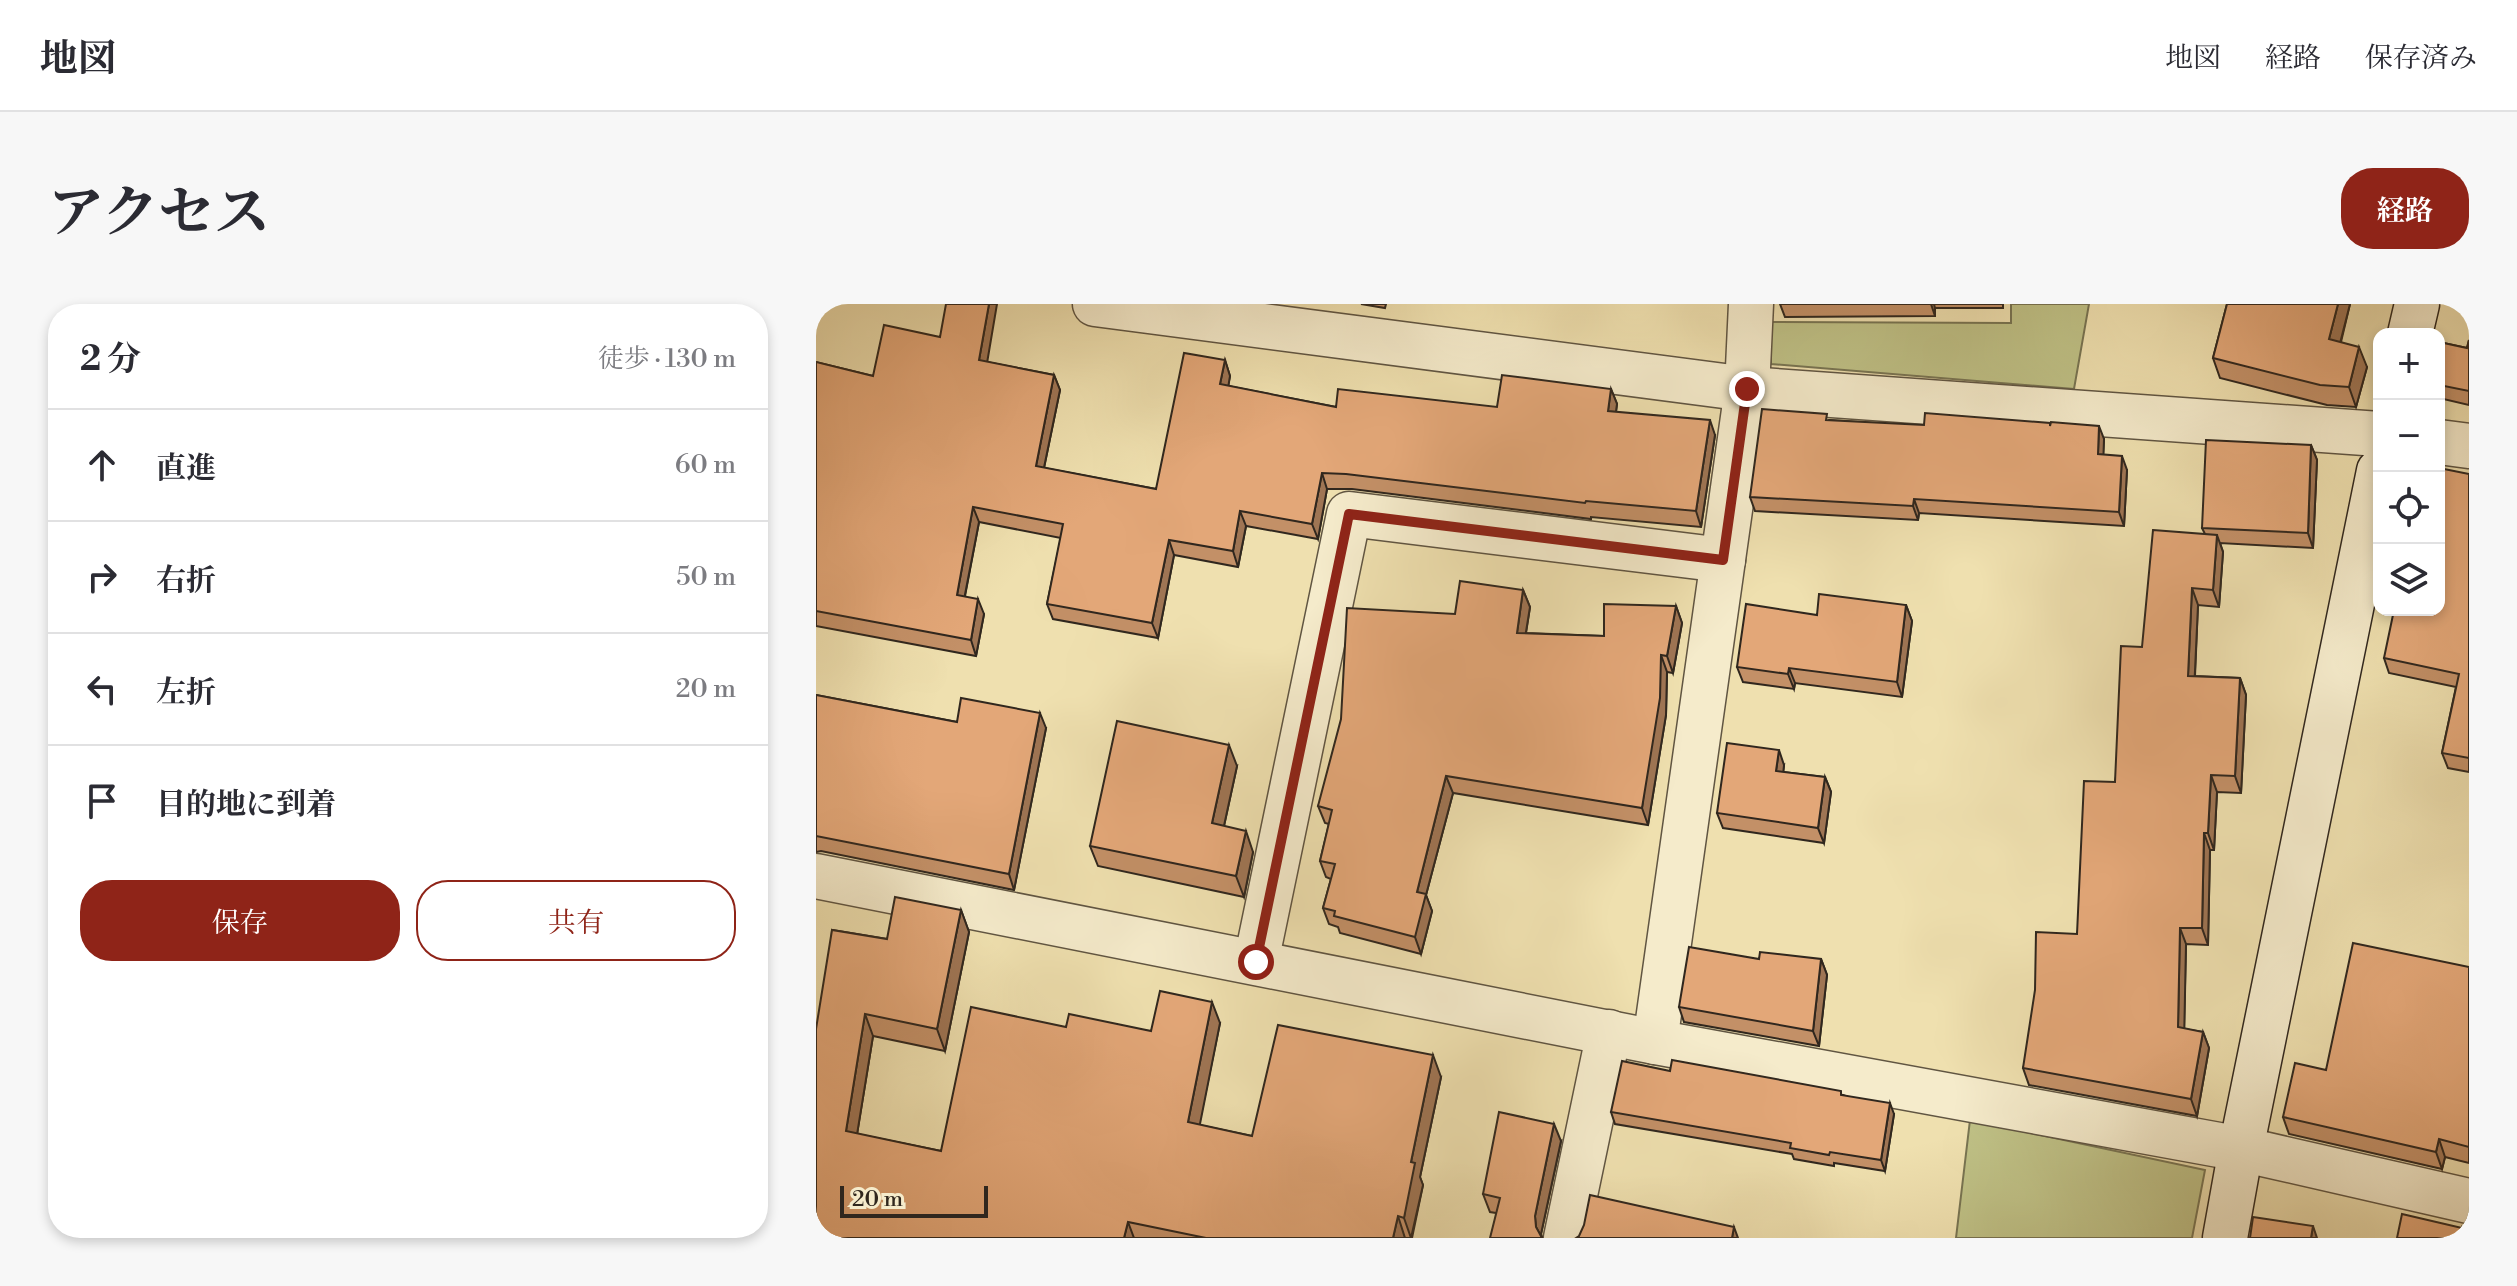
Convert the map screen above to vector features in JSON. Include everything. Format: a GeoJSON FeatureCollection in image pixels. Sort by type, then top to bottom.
{"type":"FeatureCollection","features":[{"type":"Feature","properties":{"kind":"street"},"geometry":{"type":"LineString","coordinates":[[1095,304],[1747,389],[2373,434]]}},
{"type":"Feature","properties":{"kind":"street"},"geometry":{"type":"LineString","coordinates":[[1655,1042],[1747,389],[1751,304]]}},
{"type":"Feature","properties":{"kind":"street"},"geometry":{"type":"LineString","coordinates":[[2411,328],[2417,304]]}},
{"type":"Feature","properties":{"kind":"street"},"geometry":{"type":"LineString","coordinates":[[2445,443],[2469,446]]}},
{"type":"Feature","properties":{"kind":"street"},"geometry":{"type":"LineString","coordinates":[[2225,1238],[2379,472]]}},
{"type":"Feature","properties":{"kind":"street"},"geometry":{"type":"LineString","coordinates":[[1256,962],[1349,514],[1723,560]]}},
{"type":"Feature","properties":{"kind":"street"},"geometry":{"type":"LineString","coordinates":[[816,876],[1655,1042],[2241,1149],[2469,1201]]}},
{"type":"Feature","properties":{"kind":"street"},"geometry":{"type":"LineString","coordinates":[[1566,1238],[1609,1032]]}},
{"type":"Feature","properties":{"kind":"green space"},"geometry":{"type":"Polygon","coordinates":[[[2011,304],[2089,304],[2074,389],[1771,364],[1771,322],[2011,323],[2011,304]]]}},
{"type":"Feature","properties":{"kind":"green space"},"geometry":{"type":"Polygon","coordinates":[[[1970,1120],[2205,1170],[2192,1238],[1956,1238],[1970,1120]]]}},
{"type":"Feature","properties":{"kind":"building"},"geometry":{"type":"Polygon","coordinates":[[[946,304],[989,304],[979,360],[1054,375],[1036,466],[1156,489],[1184,353],[1225,360],[1220,384],[1336,407],[1338,389],[1497,407],[1502,375],[1611,389],[1608,411],[1710,420],[1696,511],[1585,503],[1322,473],[1312,524],[1240,511],[1233,551],[1169,540],[1152,623],[1047,604],[1063,524],[973,507],[957,595],[978,599],[971,640],[816,611],[816,362],[873,376],[884,325],[940,337],[946,304]]]}},
{"type":"Feature","properties":{"kind":"building"},"geometry":{"type":"Polygon","coordinates":[[[2227,304],[2338,304],[2329,339],[2359,347],[2349,387],[2320,385],[2213,358],[2227,304]]]}},
{"type":"Feature","properties":{"kind":"building"},"geometry":{"type":"Polygon","coordinates":[[[2469,340],[2469,391],[2445,386],[2445,343],[2467,348],[2469,340]]]}},
{"type":"Feature","properties":{"kind":"building"},"geometry":{"type":"Polygon","coordinates":[[[1762,409],[1827,414],[1826,420],[1924,425],[1925,413],[2050,423],[2050,426],[2051,422],[2099,426],[2098,454],[2122,456],[2119,512],[1914,499],[1913,506],[1750,497],[1762,409]]]}},
{"type":"Feature","properties":{"kind":"building"},"geometry":{"type":"Polygon","coordinates":[[[2206,440],[2311,445],[2308,533],[2202,528],[2206,440]]]}},
{"type":"Feature","properties":{"kind":"building"},"geometry":{"type":"Polygon","coordinates":[[[2445,469],[2469,474],[2469,758],[2442,753],[2459,674],[2384,658],[2393,616],[2445,616],[2445,469]]]}},
{"type":"Feature","properties":{"kind":"building"},"geometry":{"type":"Polygon","coordinates":[[[2153,530],[2217,535],[2213,590],[2192,588],[2188,676],[2240,678],[2235,776],[2211,775],[2208,833],[2204,833],[2202,928],[2180,928],[2178,1027],[2203,1032],[2191,1099],[2023,1068],[2035,990],[2036,932],[2077,934],[2084,781],[2115,782],[2121,646],[2142,647],[2153,530]]]}},
{"type":"Feature","properties":{"kind":"building"},"geometry":{"type":"Polygon","coordinates":[[[1460,581],[1523,590],[1517,633],[1604,636],[1604,604],[1676,606],[1667,656],[1661,655],[1660,698],[1642,808],[1446,776],[1417,892],[1426,894],[1415,937],[1334,916],[1335,911],[1323,908],[1335,864],[1320,861],[1332,810],[1318,806],[1341,719],[1347,608],[1455,614],[1460,581]]]}},
{"type":"Feature","properties":{"kind":"building"},"geometry":{"type":"Polygon","coordinates":[[[1819,594],[1906,605],[1897,682],[1789,668],[1788,674],[1737,667],[1746,604],[1817,615],[1819,594]]]}},
{"type":"Feature","properties":{"kind":"building"},"geometry":{"type":"Polygon","coordinates":[[[816,695],[957,722],[961,698],[1040,713],[1009,874],[816,836],[816,695]]]}},
{"type":"Feature","properties":{"kind":"building"},"geometry":{"type":"Polygon","coordinates":[[[1117,721],[1229,745],[1212,823],[1246,831],[1236,876],[1090,846],[1117,721]]]}},
{"type":"Feature","properties":{"kind":"building"},"geometry":{"type":"Polygon","coordinates":[[[1727,743],[1779,750],[1776,771],[1825,777],[1818,828],[1717,813],[1727,743]]]}},
{"type":"Feature","properties":{"kind":"building"},"geometry":{"type":"Polygon","coordinates":[[[895,897],[961,910],[937,1029],[865,1014],[846,1131],[941,1151],[971,1007],[1066,1027],[1069,1014],[1151,1031],[1160,991],[1212,1002],[1188,1122],[1252,1136],[1278,1025],[1433,1055],[1411,1162],[1415,1163],[1404,1218],[1398,1216],[1393,1238],[1206,1238],[1128,1222],[1124,1238],[816,1238],[816,1029],[832,930],[887,939],[895,897]]]}},
{"type":"Feature","properties":{"kind":"building"},"geometry":{"type":"Polygon","coordinates":[[[2353,943],[2469,967],[2469,1147],[2439,1139],[2436,1152],[2283,1117],[2295,1063],[2326,1070],[2353,943]]]}},
{"type":"Feature","properties":{"kind":"building"},"geometry":{"type":"Polygon","coordinates":[[[1689,947],[1759,959],[1760,952],[1821,959],[1813,1031],[1679,1007],[1689,947]]]}},
{"type":"Feature","properties":{"kind":"building"},"geometry":{"type":"Polygon","coordinates":[[[1672,1060],[1890,1103],[1881,1160],[1830,1152],[1829,1155],[1790,1148],[1791,1143],[1611,1112],[1622,1061],[1670,1071],[1672,1060]]]}},
{"type":"Feature","properties":{"kind":"building"},"geometry":{"type":"Polygon","coordinates":[[[1499,1112],[1554,1124],[1535,1216],[1542,1238],[1490,1238],[1500,1198],[1483,1194],[1499,1112]]]}},
{"type":"Feature","properties":{"kind":"building"},"geometry":{"type":"Polygon","coordinates":[[[1590,1195],[1734,1227],[1732,1238],[1576,1238],[1584,1225],[1590,1195]]]}},
{"type":"Feature","properties":{"kind":"building"},"geometry":{"type":"Polygon","coordinates":[[[2402,1214],[2462,1228],[2460,1238],[2397,1238],[2402,1214]]]}},
{"type":"Feature","properties":{"kind":"building"},"geometry":{"type":"Polygon","coordinates":[[[2253,1217],[2313,1226],[2311,1238],[2250,1238],[2253,1217]]]}},
{"type":"Feature","properties":{"kind":"route"},"geometry":{"type":"LineString","coordinates":[[1256,962],[1349,514],[1723,560],[1747,389]]}}]}
